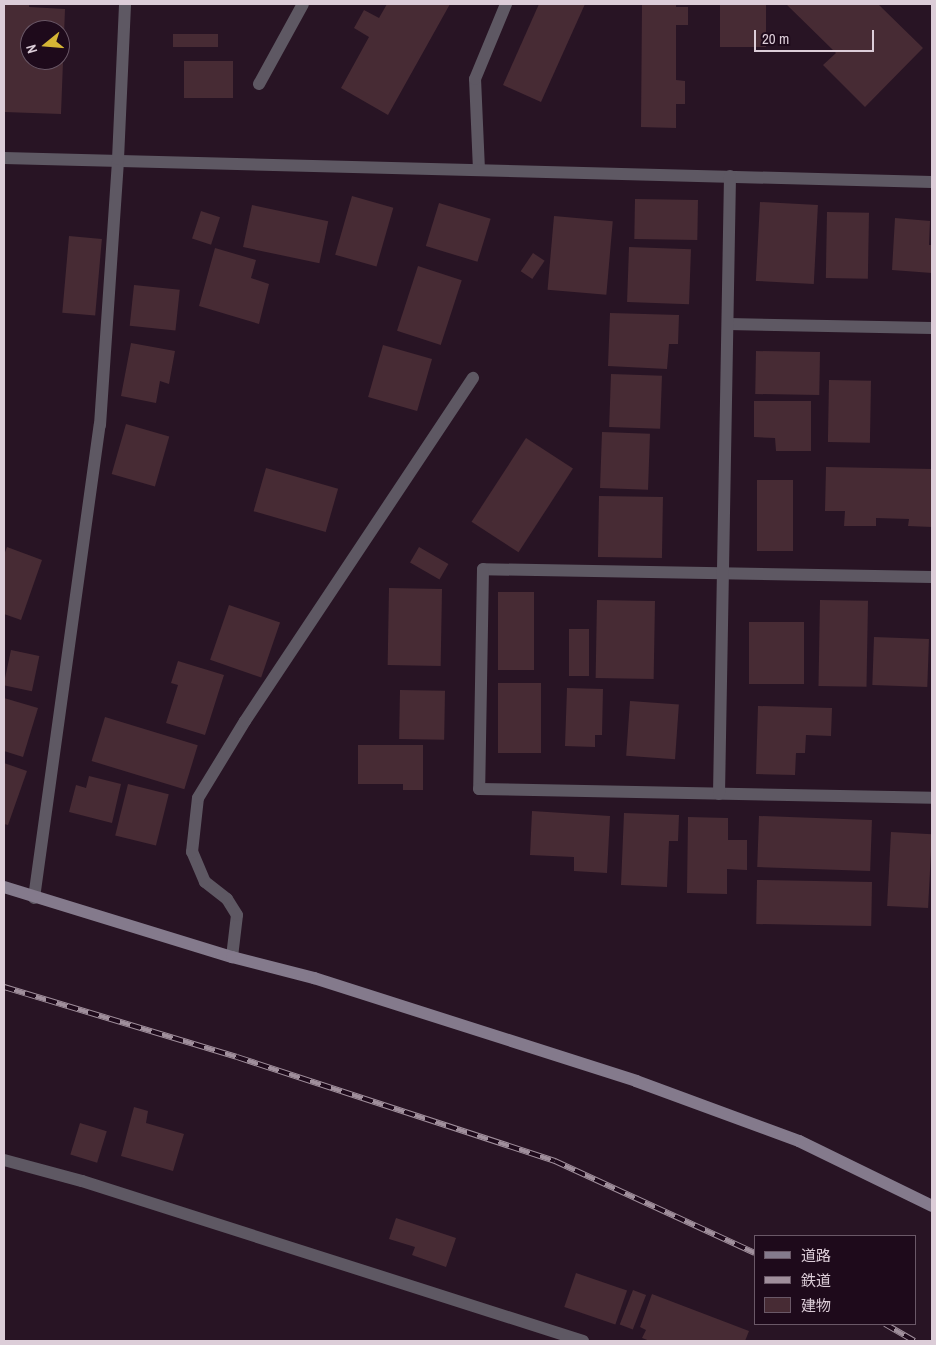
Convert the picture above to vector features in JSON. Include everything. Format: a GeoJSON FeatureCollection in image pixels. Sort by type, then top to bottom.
{"type":"FeatureCollection","features":[{"type":"Feature","properties":{"kind":"street"},"geometry":{"type":"LineString","coordinates":[[34,898],[100,426],[118,159],[125,4]]}},
{"type":"Feature","properties":{"kind":"street"},"geometry":{"type":"LineString","coordinates":[[479,170],[475,79],[506,4]]}},
{"type":"Feature","properties":{"kind":"street"},"geometry":{"type":"LineString","coordinates":[[259,84],[299,5]]}},
{"type":"Feature","properties":{"kind":"street"},"geometry":{"type":"LineString","coordinates":[[4,158],[118,159],[932,182]]}},
{"type":"Feature","properties":{"kind":"street"},"geometry":{"type":"LineString","coordinates":[[719,794],[730,176]]}},
{"type":"Feature","properties":{"kind":"street"},"geometry":{"type":"LineString","coordinates":[[728,324],[932,328]]}},
{"type":"Feature","properties":{"kind":"street"},"geometry":{"type":"LineString","coordinates":[[232,957],[238,915],[227,898],[205,882],[192,852],[198,798],[245,721],[473,378]]}},
{"type":"Feature","properties":{"kind":"street"},"geometry":{"type":"LineString","coordinates":[[932,577],[483,569],[479,779],[479,789],[932,798]]}},
{"type":"Feature","properties":{"kind":"street"},"geometry":{"type":"LineString","coordinates":[[4,887],[34,898],[232,957],[314,978],[636,1081],[798,1141],[932,1206]]}},
{"type":"Feature","properties":{"kind":"street"},"geometry":{"type":"LineString","coordinates":[[4,1160],[82,1181],[583,1341]]}},
{"type":"Feature","properties":{"kind":"building"},"geometry":{"type":"Polygon","coordinates":[[[4,4],[29,4],[29,7],[65,9],[65,20],[20,20],[20,70],[63,70],[61,114],[4,112],[4,4]]]}},
{"type":"Feature","properties":{"kind":"building"},"geometry":{"type":"Polygon","coordinates":[[[387,4],[450,4],[388,115],[341,88],[369,37],[354,28],[364,10],[379,18],[387,4]]]}},
{"type":"Feature","properties":{"kind":"building"},"geometry":{"type":"Polygon","coordinates":[[[539,4],[585,4],[541,102],[503,85],[539,4]]]}},
{"type":"Feature","properties":{"kind":"building"},"geometry":{"type":"Polygon","coordinates":[[[642,4],[676,4],[676,7],[688,7],[688,25],[676,25],[676,80],[685,81],[685,104],[676,104],[676,128],[641,127],[642,4]]]}},
{"type":"Feature","properties":{"kind":"building"},"geometry":{"type":"Polygon","coordinates":[[[720,4],[766,4],[766,47],[720,47],[720,4]]]}},
{"type":"Feature","properties":{"kind":"building"},"geometry":{"type":"Polygon","coordinates":[[[786,4],[878,4],[923,48],[865,107],[823,65],[836,53],[786,4]]]}},
{"type":"Feature","properties":{"kind":"building"},"geometry":{"type":"Polygon","coordinates":[[[173,34],[218,34],[218,47],[173,47],[173,34]]]}},
{"type":"Feature","properties":{"kind":"building"},"geometry":{"type":"Polygon","coordinates":[[[184,61],[233,61],[233,98],[184,98],[184,61]]]}},
{"type":"Feature","properties":{"kind":"building"},"geometry":{"type":"Polygon","coordinates":[[[352,196],[393,208],[377,266],[335,255],[352,196]]]}},
{"type":"Feature","properties":{"kind":"building"},"geometry":{"type":"Polygon","coordinates":[[[635,199],[698,200],[697,240],[634,239],[635,199]]]}},
{"type":"Feature","properties":{"kind":"building"},"geometry":{"type":"Polygon","coordinates":[[[760,202],[818,205],[814,284],[756,281],[760,202]]]}},
{"type":"Feature","properties":{"kind":"building"},"geometry":{"type":"Polygon","coordinates":[[[439,203],[491,219],[477,262],[426,246],[439,203]]]}},
{"type":"Feature","properties":{"kind":"building"},"geometry":{"type":"Polygon","coordinates":[[[252,205],[328,221],[319,263],[243,247],[252,205]]]}},
{"type":"Feature","properties":{"kind":"building"},"geometry":{"type":"Polygon","coordinates":[[[201,211],[220,217],[211,245],[192,239],[201,211]]]}},
{"type":"Feature","properties":{"kind":"building"},"geometry":{"type":"Polygon","coordinates":[[[827,212],[869,213],[868,279],[826,278],[827,212]]]}},
{"type":"Feature","properties":{"kind":"building"},"geometry":{"type":"Polygon","coordinates":[[[554,216],[613,221],[606,295],[548,290],[554,216]]]}},
{"type":"Feature","properties":{"kind":"building"},"geometry":{"type":"Polygon","coordinates":[[[895,218],[930,221],[929,245],[932,245],[932,273],[892,270],[895,218]]]}},
{"type":"Feature","properties":{"kind":"building"},"geometry":{"type":"Polygon","coordinates":[[[69,236],[102,239],[95,316],[62,313],[69,236]]]}},
{"type":"Feature","properties":{"kind":"building"},"geometry":{"type":"Polygon","coordinates":[[[629,247],[691,249],[689,304],[627,302],[629,247]]]}},
{"type":"Feature","properties":{"kind":"building"},"geometry":{"type":"Polygon","coordinates":[[[215,248],[256,260],[251,278],[269,284],[259,324],[199,306],[215,248]]]}},
{"type":"Feature","properties":{"kind":"building"},"geometry":{"type":"Polygon","coordinates":[[[533,253],[545,261],[532,279],[521,271],[533,253]]]}},
{"type":"Feature","properties":{"kind":"building"},"geometry":{"type":"Polygon","coordinates":[[[418,266],[462,280],[441,345],[397,331],[418,266]]]}},
{"type":"Feature","properties":{"kind":"building"},"geometry":{"type":"Polygon","coordinates":[[[134,285],[180,290],[175,331],[130,326],[134,285]]]}},
{"type":"Feature","properties":{"kind":"building"},"geometry":{"type":"Polygon","coordinates":[[[610,313],[679,315],[678,344],[669,344],[667,369],[608,366],[610,313]]]}},
{"type":"Feature","properties":{"kind":"building"},"geometry":{"type":"Polygon","coordinates":[[[131,343],[175,351],[169,384],[160,381],[156,403],[121,396],[131,343]]]}},
{"type":"Feature","properties":{"kind":"building"},"geometry":{"type":"Polygon","coordinates":[[[383,345],[432,359],[417,411],[368,397],[383,345]]]}},
{"type":"Feature","properties":{"kind":"building"},"geometry":{"type":"Polygon","coordinates":[[[756,351],[820,352],[819,395],[755,394],[756,351]]]}},
{"type":"Feature","properties":{"kind":"building"},"geometry":{"type":"Polygon","coordinates":[[[611,374],[662,376],[660,429],[609,427],[611,374]]]}},
{"type":"Feature","properties":{"kind":"building"},"geometry":{"type":"Polygon","coordinates":[[[829,380],[871,381],[870,443],[828,442],[829,380]]]}},
{"type":"Feature","properties":{"kind":"building"},"geometry":{"type":"Polygon","coordinates":[[[754,401],[811,401],[811,451],[776,451],[775,438],[754,437],[754,401]]]}},
{"type":"Feature","properties":{"kind":"building"},"geometry":{"type":"Polygon","coordinates":[[[126,424],[169,436],[155,486],[112,474],[126,424]]]}},
{"type":"Feature","properties":{"kind":"building"},"geometry":{"type":"Polygon","coordinates":[[[602,432],[650,434],[648,490],[600,488],[602,432]]]}},
{"type":"Feature","properties":{"kind":"building"},"geometry":{"type":"Polygon","coordinates":[[[526,438],[573,468],[519,552],[472,522],[526,438]]]}},
{"type":"Feature","properties":{"kind":"building"},"geometry":{"type":"Polygon","coordinates":[[[826,467],[932,469],[932,527],[908,526],[909,519],[876,518],[876,526],[844,526],[845,511],[825,511],[826,467]]]}},
{"type":"Feature","properties":{"kind":"building"},"geometry":{"type":"Polygon","coordinates":[[[266,468],[338,489],[326,532],[254,511],[266,468]]]}},
{"type":"Feature","properties":{"kind":"building"},"geometry":{"type":"Polygon","coordinates":[[[757,480],[793,480],[793,551],[757,551],[757,480]]]}},
{"type":"Feature","properties":{"kind":"building"},"geometry":{"type":"Polygon","coordinates":[[[599,496],[663,497],[662,558],[598,557],[599,496]]]}},
{"type":"Feature","properties":{"kind":"building"},"geometry":{"type":"Polygon","coordinates":[[[7,547],[42,560],[21,620],[4,614],[4,555],[7,547]]]}},
{"type":"Feature","properties":{"kind":"building"},"geometry":{"type":"Polygon","coordinates":[[[419,547],[448,564],[439,580],[410,563],[419,547]]]}},
{"type":"Feature","properties":{"kind":"building"},"geometry":{"type":"Polygon","coordinates":[[[389,588],[442,589],[441,666],[388,665],[389,588]]]}},
{"type":"Feature","properties":{"kind":"building"},"geometry":{"type":"Polygon","coordinates":[[[498,592],[534,592],[534,670],[498,670],[498,592]]]}},
{"type":"Feature","properties":{"kind":"building"},"geometry":{"type":"Polygon","coordinates":[[[597,600],[655,601],[654,679],[596,678],[597,600]]]}},
{"type":"Feature","properties":{"kind":"building"},"geometry":{"type":"Polygon","coordinates":[[[820,600],[868,601],[866,687],[818,686],[820,600]]]}},
{"type":"Feature","properties":{"kind":"building"},"geometry":{"type":"Polygon","coordinates":[[[229,605],[280,623],[261,677],[210,660],[229,605]]]}},
{"type":"Feature","properties":{"kind":"building"},"geometry":{"type":"Polygon","coordinates":[[[749,622],[804,622],[804,684],[749,684],[749,622]]]}},
{"type":"Feature","properties":{"kind":"building"},"geometry":{"type":"Polygon","coordinates":[[[569,629],[589,629],[589,676],[569,676],[569,629]]]}},
{"type":"Feature","properties":{"kind":"building"},"geometry":{"type":"Polygon","coordinates":[[[874,637],[929,639],[927,687],[872,685],[874,637]]]}},
{"type":"Feature","properties":{"kind":"building"},"geometry":{"type":"Polygon","coordinates":[[[11,650],[39,656],[32,691],[4,685],[11,650]]]}},
{"type":"Feature","properties":{"kind":"building"},"geometry":{"type":"Polygon","coordinates":[[[178,661],[224,675],[205,735],[166,723],[178,685],[171,683],[178,661]]]}},
{"type":"Feature","properties":{"kind":"building"},"geometry":{"type":"Polygon","coordinates":[[[498,683],[541,683],[541,753],[498,753],[498,683]]]}},
{"type":"Feature","properties":{"kind":"building"},"geometry":{"type":"Polygon","coordinates":[[[567,688],[603,689],[602,735],[595,735],[595,747],[565,746],[567,688]]]}},
{"type":"Feature","properties":{"kind":"building"},"geometry":{"type":"Polygon","coordinates":[[[400,690],[445,691],[444,740],[399,739],[400,690]]]}},
{"type":"Feature","properties":{"kind":"building"},"geometry":{"type":"Polygon","coordinates":[[[4,698],[38,708],[23,757],[4,751],[4,698]]]}},
{"type":"Feature","properties":{"kind":"building"},"geometry":{"type":"Polygon","coordinates":[[[630,701],[679,704],[675,759],[626,756],[630,701]]]}},
{"type":"Feature","properties":{"kind":"building"},"geometry":{"type":"Polygon","coordinates":[[[758,706],[832,708],[831,736],[806,735],[805,753],[796,753],[795,775],[756,774],[758,706]]]}},
{"type":"Feature","properties":{"kind":"building"},"geometry":{"type":"Polygon","coordinates":[[[105,717],[198,745],[184,789],[92,761],[105,717]]]}},
{"type":"Feature","properties":{"kind":"building"},"geometry":{"type":"Polygon","coordinates":[[[358,745],[423,745],[423,790],[403,790],[403,784],[358,784],[358,745]]]}},
{"type":"Feature","properties":{"kind":"building"},"geometry":{"type":"Polygon","coordinates":[[[4,763],[27,771],[8,825],[4,824],[4,763]]]}},
{"type":"Feature","properties":{"kind":"building"},"geometry":{"type":"Polygon","coordinates":[[[89,776],[121,784],[112,823],[69,812],[76,785],[86,788],[89,776]]]}},
{"type":"Feature","properties":{"kind":"building"},"geometry":{"type":"Polygon","coordinates":[[[128,784],[169,794],[156,846],[115,835],[128,784]]]}},
{"type":"Feature","properties":{"kind":"building"},"geometry":{"type":"Polygon","coordinates":[[[532,811],[610,816],[607,873],[574,871],[574,857],[530,855],[532,811]]]}},
{"type":"Feature","properties":{"kind":"building"},"geometry":{"type":"Polygon","coordinates":[[[624,813],[679,815],[678,841],[669,841],[667,887],[621,885],[624,813]]]}},
{"type":"Feature","properties":{"kind":"building"},"geometry":{"type":"Polygon","coordinates":[[[759,816],[872,820],[870,871],[757,867],[759,816]]]}},
{"type":"Feature","properties":{"kind":"building"},"geometry":{"type":"Polygon","coordinates":[[[688,817],[728,818],[728,840],[747,840],[747,870],[727,869],[727,894],[687,893],[688,817]]]}},
{"type":"Feature","properties":{"kind":"building"},"geometry":{"type":"Polygon","coordinates":[[[891,832],[932,834],[928,908],[887,906],[891,832]]]}},
{"type":"Feature","properties":{"kind":"building"},"geometry":{"type":"Polygon","coordinates":[[[757,880],[872,882],[871,926],[756,924],[757,880]]]}},
{"type":"Feature","properties":{"kind":"building"},"geometry":{"type":"Polygon","coordinates":[[[134,1107],[148,1111],[146,1123],[184,1134],[173,1171],[121,1156],[134,1107]]]}},
{"type":"Feature","properties":{"kind":"building"},"geometry":{"type":"Polygon","coordinates":[[[80,1123],[107,1131],[97,1163],[70,1155],[80,1123]]]}},
{"type":"Feature","properties":{"kind":"building"},"geometry":{"type":"Polygon","coordinates":[[[396,1218],[456,1238],[446,1267],[412,1255],[415,1247],[389,1239],[396,1218]]]}},
{"type":"Feature","properties":{"kind":"building"},"geometry":{"type":"Polygon","coordinates":[[[576,1273],[627,1291],[615,1325],[564,1307],[576,1273]]]}},
{"type":"Feature","properties":{"kind":"building"},"geometry":{"type":"Polygon","coordinates":[[[633,1290],[646,1295],[633,1330],[620,1325],[633,1290]]]}},
{"type":"Feature","properties":{"kind":"building"},"geometry":{"type":"Polygon","coordinates":[[[652,1294],[749,1331],[745,1341],[650,1341],[642,1338],[646,1330],[640,1327],[652,1294]]]}},
{"type":"Feature","properties":{"kind":"railway"},"geometry":{"type":"LineString","coordinates":[[4,987],[237,1057],[555,1161],[754,1253]]}},
{"type":"Feature","properties":{"kind":"railway"},"geometry":{"type":"LineString","coordinates":[[887,1325],[915,1341]]}}]}
